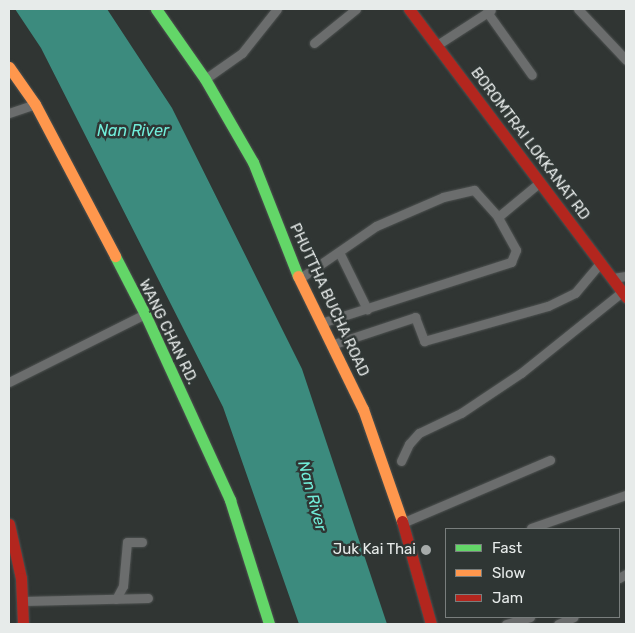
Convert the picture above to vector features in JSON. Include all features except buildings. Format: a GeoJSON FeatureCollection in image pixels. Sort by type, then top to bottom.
{"type":"FeatureCollection","features":[{"type":"Feature","properties":{"kind":"street","name":"PHUTTHA BUCHA ROAD"},"geometry":{"type":"LineString","coordinates":[[156,9],[205,79],[253,162],[299,279],[363,409],[402,523],[431,624]]}},
{"type":"Feature","properties":{"kind":"street"},"geometry":{"type":"LineString","coordinates":[[205,79],[242,54],[277,9]]}},
{"type":"Feature","properties":{"kind":"street"},"geometry":{"type":"LineString","coordinates":[[314,43],[356,9]]}},
{"type":"Feature","properties":{"kind":"street","name":"BOROMTRAI LOKKANAT RD"},"geometry":{"type":"LineString","coordinates":[[409,9],[625,294]]}},
{"type":"Feature","properties":{"kind":"street"},"geometry":{"type":"LineString","coordinates":[[578,9],[626,60]]}},
{"type":"Feature","properties":{"kind":"street"},"geometry":{"type":"LineString","coordinates":[[437,45],[490,10],[532,75]]}},
{"type":"Feature","properties":{"kind":"street","name":"WANG CHAN RD."},"geometry":{"type":"LineString","coordinates":[[9,66],[35,104],[145,314],[230,500],[269,624]]}},
{"type":"Feature","properties":{"kind":"street"},"geometry":{"type":"LineString","coordinates":[[9,114],[35,104]]}},
{"type":"Feature","properties":{"kind":"street"},"geometry":{"type":"LineString","coordinates":[[498,217],[539,182]]}},
{"type":"Feature","properties":{"kind":"street"},"geometry":{"type":"LineString","coordinates":[[299,279],[376,226],[443,197],[474,190],[498,217],[516,250],[511,262],[321,323]]}},
{"type":"Feature","properties":{"kind":"street"},"geometry":{"type":"LineString","coordinates":[[340,252],[367,309]]}},
{"type":"Feature","properties":{"kind":"street"},"geometry":{"type":"LineString","coordinates":[[331,345],[416,317],[424,341],[548,306],[575,293],[601,262]]}},
{"type":"Feature","properties":{"kind":"street"},"geometry":{"type":"LineString","coordinates":[[613,278],[626,276]]}},
{"type":"Feature","properties":{"kind":"street"},"geometry":{"type":"LineString","coordinates":[[401,461],[409,444],[419,433],[461,413],[521,373],[625,294]]}},
{"type":"Feature","properties":{"kind":"street"},"geometry":{"type":"LineString","coordinates":[[9,382],[145,314]]}},
{"type":"Feature","properties":{"kind":"street"},"geometry":{"type":"LineString","coordinates":[[402,523],[550,460]]}},
{"type":"Feature","properties":{"kind":"street"},"geometry":{"type":"LineString","coordinates":[[531,528],[626,495]]}},
{"type":"Feature","properties":{"kind":"street"},"geometry":{"type":"LineString","coordinates":[[9,524],[23,601],[23,624]]}},
{"type":"Feature","properties":{"kind":"street"},"geometry":{"type":"LineString","coordinates":[[116,599],[123,586],[127,542],[142,542]]}},
{"type":"Feature","properties":{"kind":"street"},"geometry":{"type":"LineString","coordinates":[[23,601],[148,598]]}},
{"type":"Feature","properties":{"kind":"street"},"geometry":{"type":"LineString","coordinates":[[506,624],[527,618]]}},
{"type":"Feature","properties":{"kind":"street"},"geometry":{"type":"LineString","coordinates":[[558,624],[572,618]]}},
{"type":"Feature","properties":{"kind":"water","name":"Nan River"},"geometry":{"type":"Polygon","coordinates":[[[15,9],[107,9],[172,108],[302,369],[387,624],[299,624],[223,407],[41,48],[15,9]]]}},
{"type":"Feature","properties":{"kind":"traffic: fast"},"geometry":{"type":"LineString","coordinates":[[156,9],[205,79],[253,162],[298,276]]}},
{"type":"Feature","properties":{"kind":"traffic: fast"},"geometry":{"type":"LineString","coordinates":[[115,256],[145,314],[230,500],[269,624]]}},
{"type":"Feature","properties":{"kind":"traffic: slow"},"geometry":{"type":"LineString","coordinates":[[9,67],[35,104],[115,256]]}},
{"type":"Feature","properties":{"kind":"traffic: slow"},"geometry":{"type":"LineString","coordinates":[[298,276],[363,409],[402,521]]}},
{"type":"Feature","properties":{"kind":"traffic: jam"},"geometry":{"type":"LineString","coordinates":[[409,9],[626,297]]}},
{"type":"Feature","properties":{"kind":"traffic: jam"},"geometry":{"type":"LineString","coordinates":[[402,521],[431,624]]}},
{"type":"Feature","properties":{"kind":"traffic: jam"},"geometry":{"type":"LineString","coordinates":[[9,524],[21,578],[23,624]]}},
{"type":"Feature","properties":{"kind":"place","name":"Juk Kai Thai"},"geometry":{"type":"Point","coordinates":[426,550]}}]}
